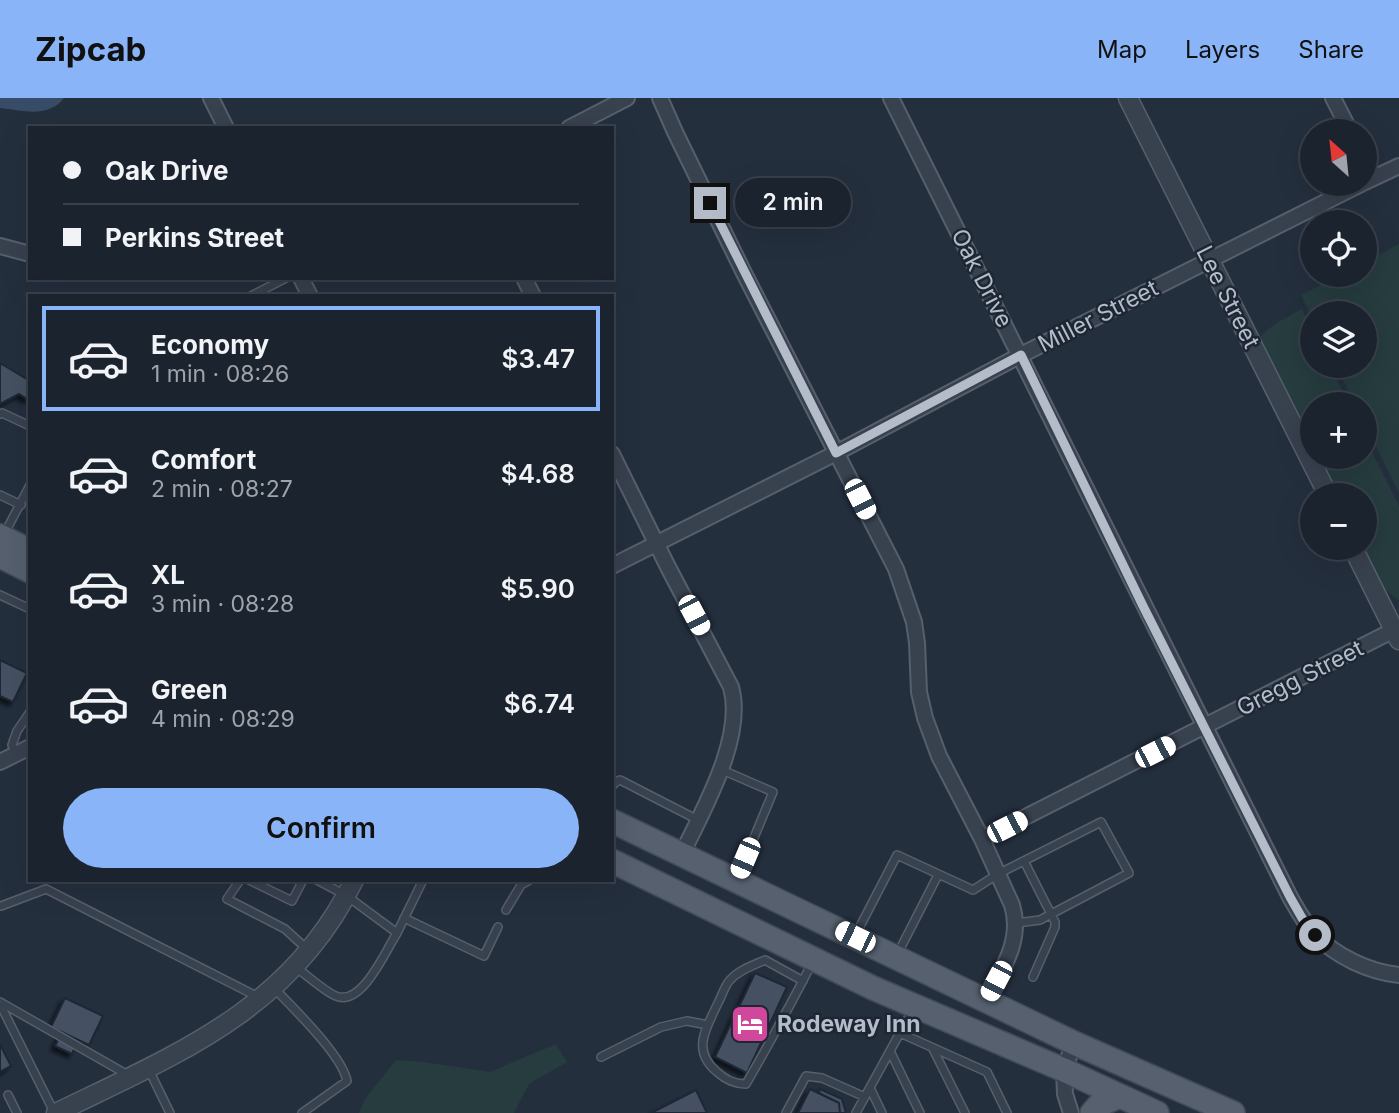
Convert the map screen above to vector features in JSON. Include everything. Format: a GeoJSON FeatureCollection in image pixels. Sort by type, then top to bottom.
{"type":"FeatureCollection","features":[{"type":"Feature","properties":{"kind":"main road"},"geometry":{"type":"LineString","coordinates":[[3,529],[28,537]]}},
{"type":"Feature","properties":{"kind":"main road"},"geometry":{"type":"LineString","coordinates":[[3,529],[28,549]]}},
{"type":"Feature","properties":{"kind":"main road"},"geometry":{"type":"LineString","coordinates":[[0,556],[28,570]]}},
{"type":"Feature","properties":{"kind":"main road"},"geometry":{"type":"LineString","coordinates":[[614,822],[1074,1043],[1233,1113]]}},
{"type":"Feature","properties":{"kind":"main road"},"geometry":{"type":"LineString","coordinates":[[614,862],[772,951],[814,959],[1157,1113]]}},
{"type":"Feature","properties":{"kind":"main road"},"geometry":{"type":"LineString","coordinates":[[1092,1113],[1099,1105],[1120,1096]]}},
{"type":"Feature","properties":{"kind":"street"},"geometry":{"type":"LineString","coordinates":[[211,98],[225,126]]}},
{"type":"Feature","properties":{"kind":"street"},"geometry":{"type":"LineString","coordinates":[[573,126],[627,98]]}},
{"type":"Feature","properties":{"kind":"street"},"geometry":{"type":"LineString","coordinates":[[660,98],[744,273],[896,569],[905,593],[914,622],[919,692],[925,718],[939,756],[1012,905],[1016,923],[1014,941],[1007,961],[986,1000]]}},
{"type":"Feature","properties":{"kind":"street","name":"Oak Drive"},"geometry":{"type":"LineString","coordinates":[[891,98],[1290,897],[1308,926],[1328,946],[1370,968],[1399,975]]}},
{"type":"Feature","properties":{"kind":"street","name":"Lee Street"},"geometry":{"type":"LineString","coordinates":[[1128,98],[1322,483]]}},
{"type":"Feature","properties":{"kind":"street"},"geometry":{"type":"LineString","coordinates":[[1333,98],[1344,119]]}},
{"type":"Feature","properties":{"kind":"street","name":"Miller Street"},"geometry":{"type":"LineString","coordinates":[[1377,176],[1399,166]]}},
{"type":"Feature","properties":{"kind":"street","name":"Miller Street"},"geometry":{"type":"LineString","coordinates":[[614,565],[1336,196]]}},
{"type":"Feature","properties":{"kind":"street"},"geometry":{"type":"LineString","coordinates":[[0,246],[28,253]]}},
{"type":"Feature","properties":{"kind":"street"},"geometry":{"type":"LineString","coordinates":[[614,458],[731,687],[735,700],[730,740],[682,854]]}},
{"type":"Feature","properties":{"kind":"street"},"geometry":{"type":"LineString","coordinates":[[1359,560],[1396,635]]}},
{"type":"Feature","properties":{"kind":"street","name":"Gregg Street"},"geometry":{"type":"LineString","coordinates":[[982,839],[1204,727],[1396,635]]}},
{"type":"Feature","properties":{"kind":"street"},"geometry":{"type":"LineString","coordinates":[[0,762],[23,751]]}},
{"type":"Feature","properties":{"kind":"street"},"geometry":{"type":"LineString","coordinates":[[55,1113],[85,1103],[194,1045],[267,993],[309,951],[332,920],[350,888]]}},
{"type":"Feature","properties":{"kind":"street"},"geometry":{"type":"LineString","coordinates":[[1071,1113],[1065,1094],[1064,1070],[1074,1043]]}},
{"type":"Feature","properties":{"kind":"lane"},"geometry":{"type":"LineString","coordinates":[[255,294],[282,280]]}},
{"type":"Feature","properties":{"kind":"lane"},"geometry":{"type":"LineString","coordinates":[[0,414],[28,425]]}},
{"type":"Feature","properties":{"kind":"lane"},"geometry":{"type":"LineString","coordinates":[[3,529],[28,492]]}},
{"type":"Feature","properties":{"kind":"lane"},"geometry":{"type":"LineString","coordinates":[[0,495],[20,505]]}},
{"type":"Feature","properties":{"kind":"lane"},"geometry":{"type":"LineString","coordinates":[[0,595],[28,608]]}},
{"type":"Feature","properties":{"kind":"lane"},"geometry":{"type":"LineString","coordinates":[[23,751],[12,745],[17,731],[28,715]]}},
{"type":"Feature","properties":{"kind":"lane"},"geometry":{"type":"LineString","coordinates":[[720,769],[773,792],[736,880]]}},
{"type":"Feature","properties":{"kind":"lane"},"geometry":{"type":"LineString","coordinates":[[614,784],[620,780],[698,820]]}},
{"type":"Feature","properties":{"kind":"lane"},"geometry":{"type":"LineString","coordinates":[[855,937],[897,855],[973,890],[998,874],[1101,822],[1129,873],[1040,920],[1016,923]]}},
{"type":"Feature","properties":{"kind":"lane"},"geometry":{"type":"LineString","coordinates":[[1024,861],[1055,922],[1033,976]]}},
{"type":"Feature","properties":{"kind":"lane"},"geometry":{"type":"LineString","coordinates":[[896,957],[938,875]]}},
{"type":"Feature","properties":{"kind":"lane"},"geometry":{"type":"LineString","coordinates":[[239,882],[227,899],[285,929],[309,951]]}},
{"type":"Feature","properties":{"kind":"lane"},"geometry":{"type":"LineString","coordinates":[[254,882],[292,901],[302,882]]}},
{"type":"Feature","properties":{"kind":"lane"},"geometry":{"type":"LineString","coordinates":[[325,882],[350,888],[397,933]]}},
{"type":"Feature","properties":{"kind":"lane"},"geometry":{"type":"LineString","coordinates":[[295,967],[335,996],[345,998],[354,995],[364,987],[397,933],[422,882]]}},
{"type":"Feature","properties":{"kind":"lane"},"geometry":{"type":"LineString","coordinates":[[506,910],[521,885],[526,882]]}},
{"type":"Feature","properties":{"kind":"lane"},"geometry":{"type":"LineString","coordinates":[[0,906],[46,889],[267,993],[321,1039],[346,1074],[347,1082],[302,1113]]}},
{"type":"Feature","properties":{"kind":"lane"},"geometry":{"type":"LineString","coordinates":[[404,918],[484,956],[498,927]]}},
{"type":"Feature","properties":{"kind":"lane"},"geometry":{"type":"LineString","coordinates":[[803,981],[772,951],[730,979],[708,1025],[701,1048],[706,1062],[734,1084],[746,1084],[803,981],[814,959]]}},
{"type":"Feature","properties":{"kind":"lane"},"geometry":{"type":"LineString","coordinates":[[0,1003],[132,1077]]}},
{"type":"Feature","properties":{"kind":"lane"},"geometry":{"type":"LineString","coordinates":[[0,1003],[55,1113]]}},
{"type":"Feature","properties":{"kind":"lane"},"geometry":{"type":"LineString","coordinates":[[856,1113],[915,1006]]}},
{"type":"Feature","properties":{"kind":"lane"},"geometry":{"type":"LineString","coordinates":[[601,1057],[661,1027],[687,1021],[708,1025]]}},
{"type":"Feature","properties":{"kind":"lane"},"geometry":{"type":"LineString","coordinates":[[900,1033],[987,1072],[1007,1113]]}},
{"type":"Feature","properties":{"kind":"lane"},"geometry":{"type":"LineString","coordinates":[[932,1048],[965,1113]]}},
{"type":"Feature","properties":{"kind":"lane"},"geometry":{"type":"LineString","coordinates":[[890,1051],[920,1113]]}},
{"type":"Feature","properties":{"kind":"lane"},"geometry":{"type":"LineString","coordinates":[[148,1069],[170,1113]]}},
{"type":"Feature","properties":{"kind":"lane"},"geometry":{"type":"LineString","coordinates":[[786,1113],[806,1076],[822,1077],[865,1097]]}},
{"type":"Feature","properties":{"kind":"lane"},"geometry":{"type":"LineString","coordinates":[[870,1088],[882,1113]]}},
{"type":"Feature","properties":{"kind":"lane"},"geometry":{"type":"LineString","coordinates":[[8,1095],[17,1113]]}},
{"type":"Feature","properties":{"kind":"green space"},"geometry":{"type":"Polygon","coordinates":[[[1399,244],[1399,493],[1377,448],[1377,392],[1349,392],[1342,378],[1377,378],[1377,301],[1304,301],[1301,295],[1317,287],[1377,287],[1377,256],[1399,244]]]}},
{"type":"Feature","properties":{"kind":"green space"},"geometry":{"type":"Polygon","coordinates":[[[1300,310],[1300,378],[1336,378],[1343,392],[1300,392],[1300,425],[1258,341],[1272,326],[1300,310]]]}},
{"type":"Feature","properties":{"kind":"green space"},"geometry":{"type":"Polygon","coordinates":[[[1377,462],[1399,506],[1399,601],[1380,585],[1367,560],[1377,560],[1377,483],[1329,483],[1322,469],[1377,469],[1377,462]]]}},
{"type":"Feature","properties":{"kind":"green space"},"geometry":{"type":"Polygon","coordinates":[[[556,1044],[567,1062],[529,1084],[514,1113],[359,1113],[365,1099],[396,1060],[490,1072],[556,1044]]]}},
{"type":"Feature","properties":{"kind":"water"},"geometry":{"type":"Polygon","coordinates":[[[0,98],[64,98],[50,109],[34,112],[0,108],[0,98]]]}},
{"type":"Feature","properties":{"kind":"building"},"geometry":{"type":"Polygon","coordinates":[[[0,363],[28,380],[28,399],[19,394],[0,404],[0,363]]]}},
{"type":"Feature","properties":{"kind":"building"},"geometry":{"type":"Polygon","coordinates":[[[0,660],[27,673],[13,702],[0,696],[0,660]]]}},
{"type":"Feature","properties":{"kind":"building","name":"Rodeway Inn"},"geometry":{"type":"Polygon","coordinates":[[[755,973],[787,987],[747,1073],[715,1057],[755,973]]]}},
{"type":"Feature","properties":{"kind":"building"},"geometry":{"type":"Polygon","coordinates":[[[65,998],[103,1016],[89,1045],[51,1027],[65,998]]]}},
{"type":"Feature","properties":{"kind":"building"},"geometry":{"type":"Polygon","coordinates":[[[62,1032],[78,1040],[72,1054],[55,1046],[62,1032]]]}},
{"type":"Feature","properties":{"kind":"building"},"geometry":{"type":"Polygon","coordinates":[[[0,1044],[11,1066],[0,1072],[0,1044]]]}},
{"type":"Feature","properties":{"kind":"building"},"geometry":{"type":"Polygon","coordinates":[[[810,1089],[839,1103],[840,1113],[798,1113],[810,1089]]]}},
{"type":"Feature","properties":{"kind":"building"},"geometry":{"type":"Polygon","coordinates":[[[820,1089],[842,1099],[846,1113],[840,1113],[839,1103],[819,1093],[820,1089]]]}},
{"type":"Feature","properties":{"kind":"building"},"geometry":{"type":"Polygon","coordinates":[[[696,1090],[707,1113],[651,1113],[696,1090]]]}},
{"type":"Feature","properties":{"kind":"place","name":"Rodeway Inn"},"geometry":{"type":"Point","coordinates":[750,1024]}},
{"type":"Feature","properties":{"kind":"route"},"geometry":{"type":"LineString","coordinates":[[710,203],[836,453],[1021,355],[1143,606],[1290,897],[1315,935]]}}]}
